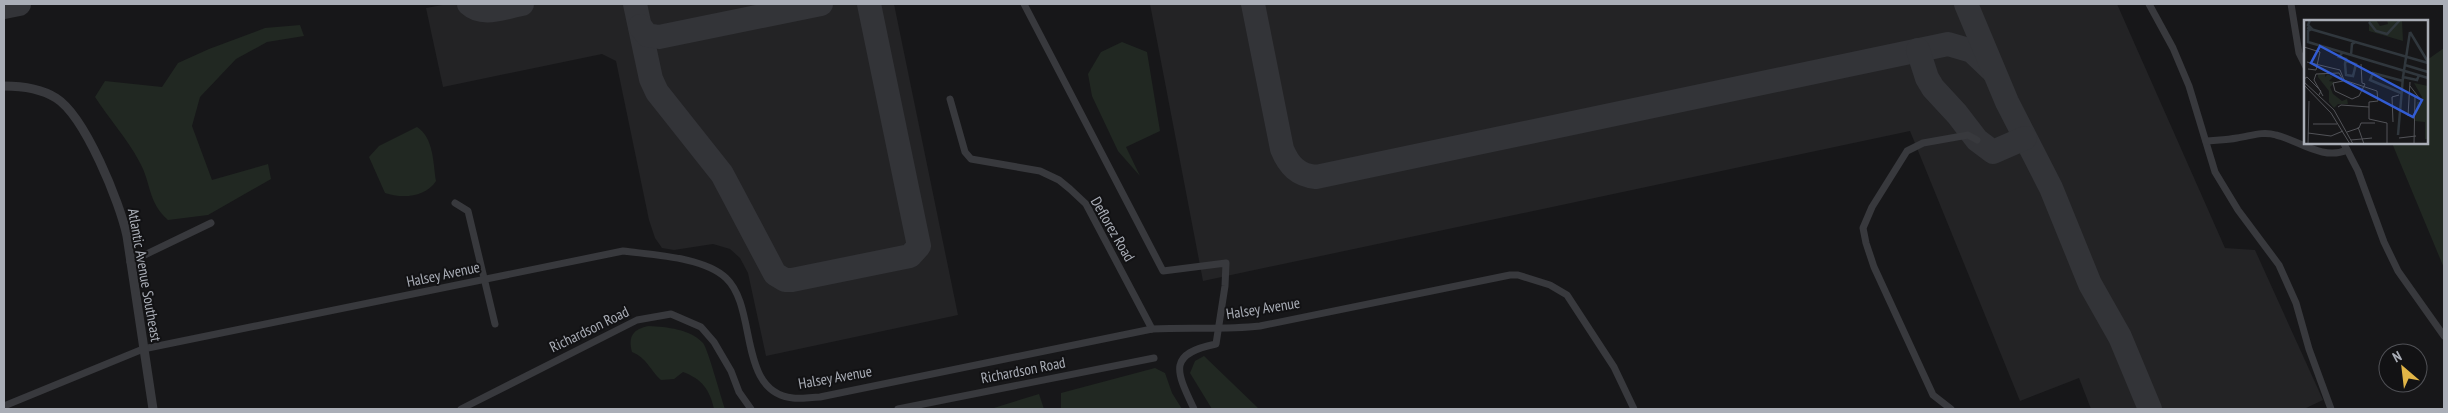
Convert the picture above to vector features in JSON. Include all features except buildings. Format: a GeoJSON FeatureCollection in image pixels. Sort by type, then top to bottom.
{"type":"FeatureCollection","features":[{"type":"Feature","properties":{"kind":"street"},"geometry":{"type":"LineString","coordinates":[[1024,4],[1163,271],[1226,263],[1225,286],[1216,344],[1190,351],[1180,365],[1179,372],[1194,409]]}},
{"type":"Feature","properties":{"kind":"street"},"geometry":{"type":"LineString","coordinates":[[2149,4],[2173,48],[2189,86],[2215,172],[2221,185],[2279,266],[2296,304],[2309,349],[2331,409]]}},
{"type":"Feature","properties":{"kind":"street"},"geometry":{"type":"LineString","coordinates":[[2291,4],[2299,52],[2304,63]]}},
{"type":"Feature","properties":{"kind":"street","name":"Atlantic Avenue Southeast"},"geometry":{"type":"LineString","coordinates":[[4,86],[32,88],[58,99],[75,121],[113,188],[122,213],[153,409]]}},
{"type":"Feature","properties":{"kind":"street","name":"Deflorez Road"},"geometry":{"type":"LineString","coordinates":[[950,99],[965,152],[971,159],[1040,171],[1059,180],[1086,204],[1152,329]]}},
{"type":"Feature","properties":{"kind":"street"},"geometry":{"type":"LineString","coordinates":[[2206,141],[2237,138],[2257,133],[2275,134],[2320,152],[2330,153],[2347,150]]}},
{"type":"Feature","properties":{"kind":"street"},"geometry":{"type":"LineString","coordinates":[[1951,409],[1933,395],[1873,264],[1863,228],[1872,208],[1906,150],[1923,143],[1968,135],[1977,140]]}},
{"type":"Feature","properties":{"kind":"street"},"geometry":{"type":"LineString","coordinates":[[2344,144],[2358,170],[2384,242],[2398,271],[2444,336]]}},
{"type":"Feature","properties":{"kind":"street"},"geometry":{"type":"LineString","coordinates":[[455,203],[468,211],[495,324]]}},
{"type":"Feature","properties":{"kind":"street"},"geometry":{"type":"LineString","coordinates":[[130,262],[211,224]]}},
{"type":"Feature","properties":{"kind":"street","name":"Halsey Avenue"},"geometry":{"type":"LineString","coordinates":[[4,406],[143,349],[624,251],[670,257],[712,269],[727,278],[736,292],[752,353],[763,381],[773,390],[792,398],[820,397],[1152,329],[1260,326],[1497,276],[1518,275],[1557,288],[1577,307],[1614,368],[1634,409]]}},
{"type":"Feature","properties":{"kind":"street","name":"Richardson Road"},"geometry":{"type":"LineString","coordinates":[[461,409],[637,320],[671,314],[701,327],[714,342],[731,371],[739,392],[751,409]]}},
{"type":"Feature","properties":{"kind":"street","name":"Richardson Road"},"geometry":{"type":"LineString","coordinates":[[898,409],[1154,358]]}},
{"type":"Feature","properties":{"kind":"shaded area"},"geometry":{"type":"Polygon","coordinates":[[[448,4],[894,4],[958,315],[766,356],[748,273],[740,258],[730,249],[713,244],[674,250],[662,248],[655,238],[649,220],[616,61],[602,54],[443,87],[426,8],[448,4]]]}},
{"type":"Feature","properties":{"kind":"shaded area"},"geometry":{"type":"Polygon","coordinates":[[[1150,4],[2117,4],[2225,248],[2255,250],[2323,400],[2304,409],[2091,409],[2079,378],[2020,401],[1910,131],[1203,281],[1150,4]]]}},
{"type":"Feature","properties":{"kind":"shaded area"},"geometry":{"type":"Polygon","coordinates":[[[300,25],[304,36],[267,42],[236,59],[200,97],[192,126],[212,180],[268,164],[271,179],[208,215],[168,220],[156,206],[143,169],[134,153],[95,97],[105,81],[162,87],[178,63],[209,49],[265,28],[300,25]]]}},
{"type":"Feature","properties":{"kind":"shaded area"},"geometry":{"type":"Polygon","coordinates":[[[1122,42],[1147,52],[1160,131],[1126,147],[1140,176],[1118,151],[1092,96],[1088,74],[1101,52],[1122,42]]]}},
{"type":"Feature","properties":{"kind":"shaded area"},"geometry":{"type":"Polygon","coordinates":[[[2444,48],[2444,268],[2392,144],[2428,144],[2428,59],[2444,48]]]}},
{"type":"Feature","properties":{"kind":"shaded area"},"geometry":{"type":"Polygon","coordinates":[[[417,127],[423,132],[430,144],[436,181],[426,190],[413,195],[399,196],[385,193],[369,157],[379,146],[417,127]]]}},
{"type":"Feature","properties":{"kind":"shaded area"},"geometry":{"type":"Polygon","coordinates":[[[649,326],[671,328],[685,332],[698,338],[703,343],[725,409],[714,409],[710,396],[704,386],[695,378],[683,372],[674,379],[661,380],[645,361],[632,352],[631,338],[633,334],[639,329],[649,326]]]}},
{"type":"Feature","properties":{"kind":"shaded area"},"geometry":{"type":"Polygon","coordinates":[[[1204,356],[1259,409],[1212,409],[1190,373],[1195,361],[1204,356]]]}},
{"type":"Feature","properties":{"kind":"shaded area"},"geometry":{"type":"Polygon","coordinates":[[[1155,368],[1165,373],[1172,393],[1182,409],[1061,409],[1061,393],[1155,368]]]}},
{"type":"Feature","properties":{"kind":"shaded area"},"geometry":{"type":"Polygon","coordinates":[[[1039,394],[1044,409],[991,409],[997,407],[1039,394]]]}},
{"type":"Feature","properties":{"kind":"taxiway"},"geometry":{"type":"LineString","coordinates":[[4,7],[19,4]]}},
{"type":"Feature","properties":{"kind":"taxiway"},"geometry":{"type":"LineString","coordinates":[[469,4],[475,8],[487,11],[522,4]]}},
{"type":"Feature","properties":{"kind":"taxiway"},"geometry":{"type":"LineString","coordinates":[[635,4],[651,79],[657,92],[722,174],[775,274],[785,280],[910,256],[919,246],[869,4]]}},
{"type":"Feature","properties":{"kind":"taxiway"},"geometry":{"type":"LineString","coordinates":[[640,26],[647,35],[659,37],[821,4]]}},
{"type":"Feature","properties":{"kind":"taxiway"},"geometry":{"type":"LineString","coordinates":[[1253,4],[1282,149],[1295,169],[1316,177],[1948,44],[1972,51],[1994,72]]}},
{"type":"Feature","properties":{"kind":"taxiway"},"geometry":{"type":"LineString","coordinates":[[1966,4],[2007,102],[2051,188],[2090,284],[2120,337],[2150,409]]}},
{"type":"Feature","properties":{"kind":"taxiway"},"geometry":{"type":"LineString","coordinates":[[1918,50],[1927,78],[1933,88],[1957,114],[1977,140],[1993,152],[2025,138]]}}]}
